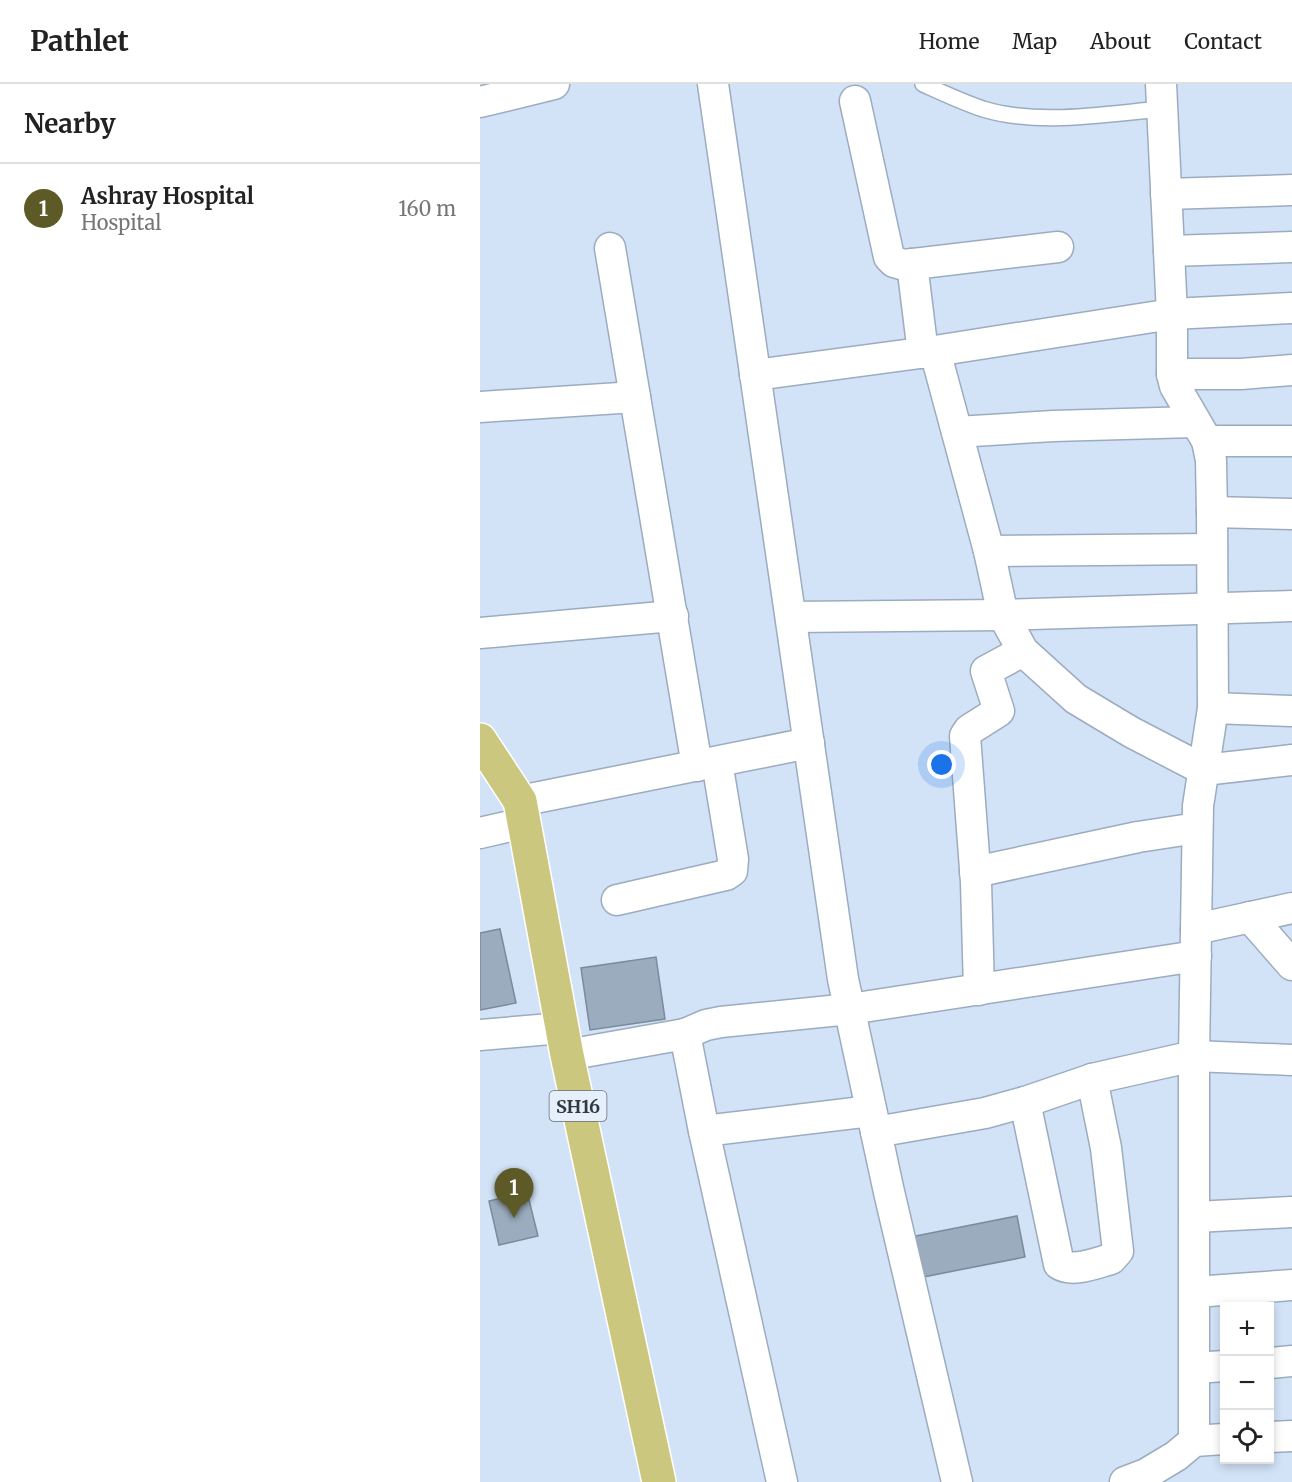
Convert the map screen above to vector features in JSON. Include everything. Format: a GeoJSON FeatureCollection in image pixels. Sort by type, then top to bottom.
{"type":"FeatureCollection","features":[{"type":"Feature","properties":{"kind":"main road","name":"SH16"},"geometry":{"type":"LineString","coordinates":[[480,740],[522,812],[564,1041],[659,1482]]}},
{"type":"Feature","properties":{"kind":"street"},"geometry":{"type":"LineString","coordinates":[[480,102],[554,84]]}},
{"type":"Feature","properties":{"kind":"street"},"geometry":{"type":"LineString","coordinates":[[713,84],[843,979],[873,1121],[957,1482]]}},
{"type":"Feature","properties":{"kind":"street"},"geometry":{"type":"LineString","coordinates":[[1161,96],[1172,314],[1172,374],[1175,386],[1201,432],[1211,460],[1213,708],[1198,806],[1194,1056],[1195,1292],[1210,1367],[1194,1441]]}},
{"type":"Feature","properties":{"kind":"street"},"geometry":{"type":"LineString","coordinates":[[855,100],[890,256],[894,262],[905,265],[1058,247]]}},
{"type":"Feature","properties":{"kind":"street"},"geometry":{"type":"LineString","coordinates":[[1166,194],[1292,190]]}},
{"type":"Feature","properties":{"kind":"street"},"geometry":{"type":"LineString","coordinates":[[1169,250],[1292,247]]}},
{"type":"Feature","properties":{"kind":"street"},"geometry":{"type":"LineString","coordinates":[[610,248],[673,616],[707,764],[733,859],[732,871],[726,875],[617,900]]}},
{"type":"Feature","properties":{"kind":"street"},"geometry":{"type":"LineString","coordinates":[[912,264],[929,352],[957,432],[989,551],[1003,615],[1023,651],[1076,699],[1131,732],[1204,770],[1292,760]]}},
{"type":"Feature","properties":{"kind":"street"},"geometry":{"type":"LineString","coordinates":[[755,375],[929,352],[1172,314],[1292,308]]}},
{"type":"Feature","properties":{"kind":"street"},"geometry":{"type":"LineString","coordinates":[[1172,374],[1241,374],[1292,370]]}},
{"type":"Feature","properties":{"kind":"street"},"geometry":{"type":"LineString","coordinates":[[480,407],[635,397]]}},
{"type":"Feature","properties":{"kind":"street"},"geometry":{"type":"LineString","coordinates":[[957,432],[1053,426],[1201,432],[1292,441]]}},
{"type":"Feature","properties":{"kind":"street"},"geometry":{"type":"LineString","coordinates":[[1212,512],[1292,514]]}},
{"type":"Feature","properties":{"kind":"street"},"geometry":{"type":"LineString","coordinates":[[989,551],[1212,549]]}},
{"type":"Feature","properties":{"kind":"street"},"geometry":{"type":"LineString","coordinates":[[791,617],[1003,615],[1292,606]]}},
{"type":"Feature","properties":{"kind":"street"},"geometry":{"type":"LineString","coordinates":[[480,633],[673,616]]}},
{"type":"Feature","properties":{"kind":"street"},"geometry":{"type":"LineString","coordinates":[[979,990],[975,872],[965,736],[969,730],[999,711],[986,671],[1023,651]]}},
{"type":"Feature","properties":{"kind":"street"},"geometry":{"type":"LineString","coordinates":[[1213,708],[1292,711]]}},
{"type":"Feature","properties":{"kind":"street"},"geometry":{"type":"LineString","coordinates":[[480,833],[522,812],[707,764],[809,744]]}},
{"type":"Feature","properties":{"kind":"street"},"geometry":{"type":"LineString","coordinates":[[975,872],[1138,837],[1197,828]]}},
{"type":"Feature","properties":{"kind":"street"},"geometry":{"type":"LineString","coordinates":[[480,1035],[564,1041],[685,1034],[721,1022],[850,1010],[979,990],[1196,943],[1250,917],[1292,908]]}},
{"type":"Feature","properties":{"kind":"street"},"geometry":{"type":"LineString","coordinates":[[1250,917],[1292,965]]}},
{"type":"Feature","properties":{"kind":"street"},"geometry":{"type":"LineString","coordinates":[[685,1034],[704,1131],[782,1482]]}},
{"type":"Feature","properties":{"kind":"street"},"geometry":{"type":"LineString","coordinates":[[704,1131],[985,1113],[1092,1079],[1194,1056],[1292,1060]]}},
{"type":"Feature","properties":{"kind":"street"},"geometry":{"type":"LineString","coordinates":[[1025,1102],[1059,1264],[1072,1268],[1111,1259],[1118,1251],[1106,1148],[1092,1079]]}},
{"type":"Feature","properties":{"kind":"street"},"geometry":{"type":"LineString","coordinates":[[1195,1217],[1292,1212]]}},
{"type":"Feature","properties":{"kind":"street"},"geometry":{"type":"LineString","coordinates":[[1195,1292],[1292,1285]]}},
{"type":"Feature","properties":{"kind":"street"},"geometry":{"type":"LineString","coordinates":[[1274,1363],[1292,1361]]}},
{"type":"Feature","properties":{"kind":"street"},"geometry":{"type":"LineString","coordinates":[[1274,1437],[1292,1436]]}},
{"type":"Feature","properties":{"kind":"street"},"geometry":{"type":"LineString","coordinates":[[1125,1482],[1146,1474],[1176,1456],[1194,1441],[1220,1439]]}},
{"type":"Feature","properties":{"kind":"lane"},"geometry":{"type":"LineString","coordinates":[[923,84],[985,110],[1033,117],[1075,117],[1161,96]]}},
{"type":"Feature","properties":{"kind":"building"},"geometry":{"type":"Polygon","coordinates":[[[500,929],[516,1003],[480,1010],[480,933],[500,929]]]}},
{"type":"Feature","properties":{"kind":"building"},"geometry":{"type":"Polygon","coordinates":[[[656,957],[665,1019],[590,1030],[581,968],[656,957]]]}},
{"type":"Feature","properties":{"kind":"building"},"geometry":{"type":"Polygon","coordinates":[[[527,1192],[538,1236],[499,1245],[489,1201],[527,1192]]]}},
{"type":"Feature","properties":{"kind":"building"},"geometry":{"type":"Polygon","coordinates":[[[1017,1216],[1025,1257],[913,1279],[905,1238],[1017,1216]]]}},
{"type":"Feature","properties":{"kind":"place","name":"Ashray Hospital"},"geometry":{"type":"Point","coordinates":[514,1218]}}]}
